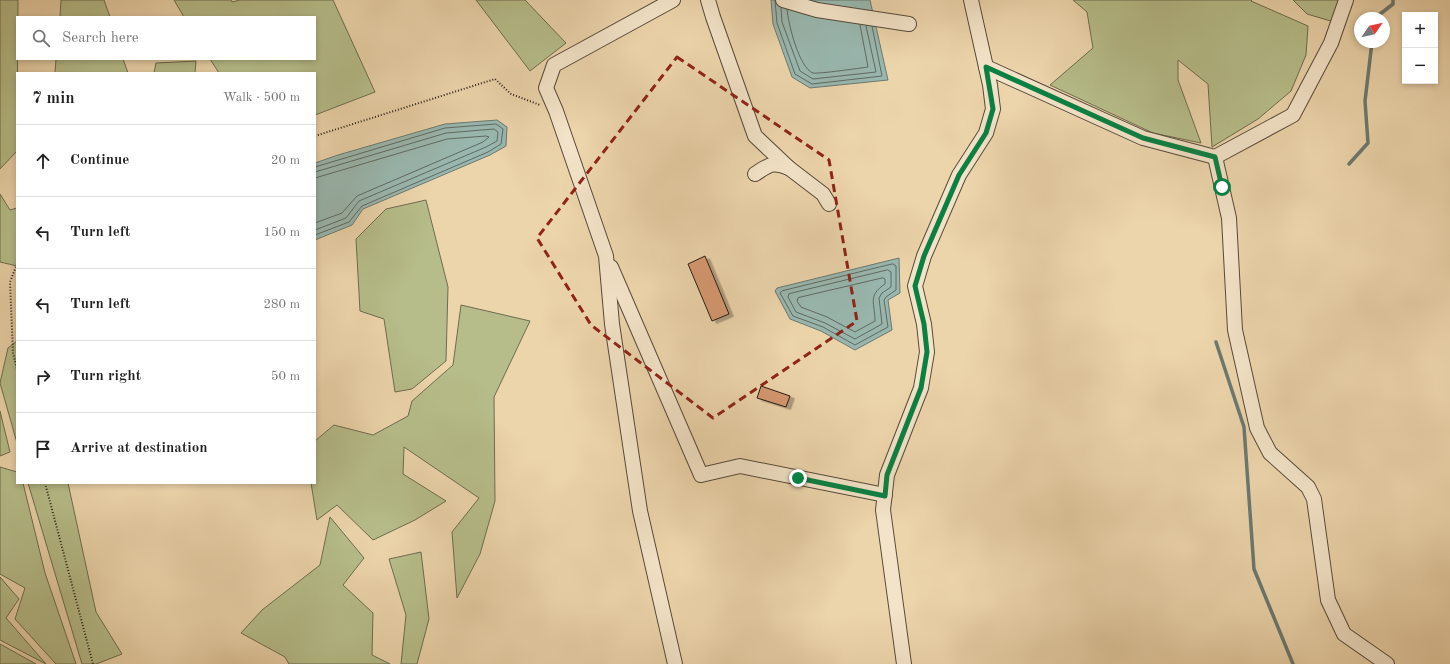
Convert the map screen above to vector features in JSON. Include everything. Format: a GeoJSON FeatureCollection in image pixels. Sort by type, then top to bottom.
{"type":"FeatureCollection","features":[{"type":"Feature","properties":{"kind":"street"},"geometry":{"type":"LineString","coordinates":[[673,0],[554,65],[546,88],[556,111],[606,256],[701,475],[740,466],[885,496]]}},
{"type":"Feature","properties":{"kind":"street"},"geometry":{"type":"LineString","coordinates":[[708,0],[755,136],[789,168],[823,194],[829,204]]}},
{"type":"Feature","properties":{"kind":"street"},"geometry":{"type":"LineString","coordinates":[[783,0],[817,10],[909,24]]}},
{"type":"Feature","properties":{"kind":"street"},"geometry":{"type":"LineString","coordinates":[[904,664],[883,510],[887,475],[921,388],[927,352],[924,324],[915,286],[924,256],[959,175],[986,133],[993,109],[986,67],[970,0]]}},
{"type":"Feature","properties":{"kind":"street"},"geometry":{"type":"LineString","coordinates":[[986,67],[1143,138],[1215,157],[1293,115],[1331,43],[1346,0]]}},
{"type":"Feature","properties":{"kind":"street"},"geometry":{"type":"LineString","coordinates":[[1215,157],[1229,218],[1234,330],[1257,428],[1270,453],[1308,487],[1314,499],[1328,600],[1344,634],[1387,664]]}},
{"type":"Feature","properties":{"kind":"street"},"geometry":{"type":"LineString","coordinates":[[755,174],[770,164],[777,163],[789,168]]}},
{"type":"Feature","properties":{"kind":"street"},"geometry":{"type":"LineString","coordinates":[[606,256],[612,324],[640,511],[675,664]]}},
{"type":"Feature","properties":{"kind":"path"},"geometry":{"type":"LineString","coordinates":[[316,136],[495,80],[511,94],[556,111]]}},
{"type":"Feature","properties":{"kind":"path"},"geometry":{"type":"LineString","coordinates":[[16,267],[10,282],[13,353],[16,365]]}},
{"type":"Feature","properties":{"kind":"path"},"geometry":{"type":"LineString","coordinates":[[45,484],[93,664]]}},
{"type":"Feature","properties":{"kind":"highlighted area"},"geometry":{"type":"Polygon","coordinates":[[[677,57],[829,160],[857,321],[713,418],[591,325],[537,238],[677,57]]]}},
{"type":"Feature","properties":{"kind":"green space"},"geometry":{"type":"Polygon","coordinates":[[[0,0],[18,0],[18,16],[16,16],[16,60],[18,60],[18,72],[16,72],[16,152],[0,169],[0,0]]]}},
{"type":"Feature","properties":{"kind":"green space"},"geometry":{"type":"Polygon","coordinates":[[[61,0],[104,0],[110,16],[60,16],[61,0]]]}},
{"type":"Feature","properties":{"kind":"green space"},"geometry":{"type":"Polygon","coordinates":[[[174,0],[231,0],[232,2],[240,0],[333,0],[375,92],[316,115],[316,72],[218,72],[211,60],[316,60],[316,16],[183,16],[174,0]]]}},
{"type":"Feature","properties":{"kind":"green space"},"geometry":{"type":"Polygon","coordinates":[[[476,0],[525,0],[566,43],[530,71],[476,0]]]}},
{"type":"Feature","properties":{"kind":"green space"},"geometry":{"type":"Polygon","coordinates":[[[1073,0],[1252,0],[1251,1],[1308,26],[1306,55],[1291,91],[1258,119],[1212,147],[1208,84],[1178,60],[1178,80],[1201,143],[1153,133],[1050,85],[1093,48],[1087,12],[1073,0]]]}},
{"type":"Feature","properties":{"kind":"green space"},"geometry":{"type":"Polygon","coordinates":[[[1293,0],[1340,0],[1334,22],[1307,14],[1293,0]]]}},
{"type":"Feature","properties":{"kind":"green space"},"geometry":{"type":"Polygon","coordinates":[[[56,60],[123,60],[128,72],[55,72],[56,60]]]}},
{"type":"Feature","properties":{"kind":"green space"},"geometry":{"type":"Polygon","coordinates":[[[196,61],[195,72],[154,72],[156,63],[196,61]]]}},
{"type":"Feature","properties":{"kind":"green space"},"geometry":{"type":"Polygon","coordinates":[[[0,194],[10,210],[16,208],[16,266],[0,262],[0,194]]]}},
{"type":"Feature","properties":{"kind":"green space"},"geometry":{"type":"Polygon","coordinates":[[[426,200],[448,287],[446,361],[412,389],[395,392],[384,319],[360,311],[356,239],[386,209],[426,200]]]}},
{"type":"Feature","properties":{"kind":"green space"},"geometry":{"type":"Polygon","coordinates":[[[461,305],[530,321],[494,397],[495,501],[480,554],[457,598],[452,532],[479,498],[404,447],[403,474],[446,501],[415,520],[373,540],[337,505],[317,520],[311,484],[316,484],[316,440],[334,425],[373,435],[408,416],[412,401],[453,365],[461,305]]]}},
{"type":"Feature","properties":{"kind":"green space"},"geometry":{"type":"Polygon","coordinates":[[[16,342],[16,439],[0,383],[8,348],[16,342]]]}},
{"type":"Feature","properties":{"kind":"green space"},"geometry":{"type":"Polygon","coordinates":[[[0,411],[10,452],[0,456],[0,411]]]}},
{"type":"Feature","properties":{"kind":"green space"},"geometry":{"type":"Polygon","coordinates":[[[0,467],[16,472],[16,484],[23,484],[45,573],[76,664],[56,664],[15,619],[25,588],[0,574],[0,467]]]}},
{"type":"Feature","properties":{"kind":"green space"},"geometry":{"type":"Polygon","coordinates":[[[28,484],[68,484],[96,612],[122,654],[96,664],[82,664],[28,484]]]}},
{"type":"Feature","properties":{"kind":"green space"},"geometry":{"type":"Polygon","coordinates":[[[330,517],[364,558],[343,585],[373,613],[372,655],[390,664],[289,664],[285,657],[241,633],[262,610],[320,565],[330,517]]]}},
{"type":"Feature","properties":{"kind":"green space"},"geometry":{"type":"Polygon","coordinates":[[[421,552],[429,619],[417,664],[401,664],[406,615],[389,559],[421,552]]]}},
{"type":"Feature","properties":{"kind":"green space"},"geometry":{"type":"Polygon","coordinates":[[[0,577],[19,599],[6,618],[46,664],[0,640],[0,577]]]}},
{"type":"Feature","properties":{"kind":"green space"},"geometry":{"type":"Polygon","coordinates":[[[0,644],[36,664],[0,664],[0,644]]]}},
{"type":"Feature","properties":{"kind":"water"},"geometry":{"type":"Polygon","coordinates":[[[771,0],[870,0],[888,80],[810,88],[792,77],[773,24],[771,0]]]}},
{"type":"Feature","properties":{"kind":"water"},"geometry":{"type":"Polygon","coordinates":[[[497,120],[507,127],[506,146],[490,155],[363,209],[352,225],[316,240],[316,163],[445,124],[497,120]]]}},
{"type":"Feature","properties":{"kind":"water"},"geometry":{"type":"Polygon","coordinates":[[[899,258],[900,293],[888,300],[892,330],[855,350],[821,331],[790,319],[775,291],[777,288],[899,258]]]}},
{"type":"Feature","properties":{"kind":"building"},"geometry":{"type":"Polygon","coordinates":[[[705,256],[729,314],[712,321],[688,264],[705,256]]]}},
{"type":"Feature","properties":{"kind":"building"},"geometry":{"type":"Polygon","coordinates":[[[761,386],[790,396],[786,407],[757,398],[761,386]]]}},
{"type":"Feature","properties":{"kind":"waterway"},"geometry":{"type":"LineString","coordinates":[[1383,12],[1393,4],[1393,0]]}},
{"type":"Feature","properties":{"kind":"waterway"},"geometry":{"type":"LineString","coordinates":[[1349,164],[1368,143],[1365,101],[1371,48]]}},
{"type":"Feature","properties":{"kind":"waterway"},"geometry":{"type":"LineString","coordinates":[[1216,342],[1244,427],[1254,569],[1293,664]]}},
{"type":"Feature","properties":{"kind":"route"},"geometry":{"type":"LineString","coordinates":[[798,478],[885,496],[887,475],[921,388],[927,352],[924,324],[915,286],[924,256],[959,175],[986,133],[993,109],[986,67],[1143,138],[1215,157],[1222,187]]}}]}
